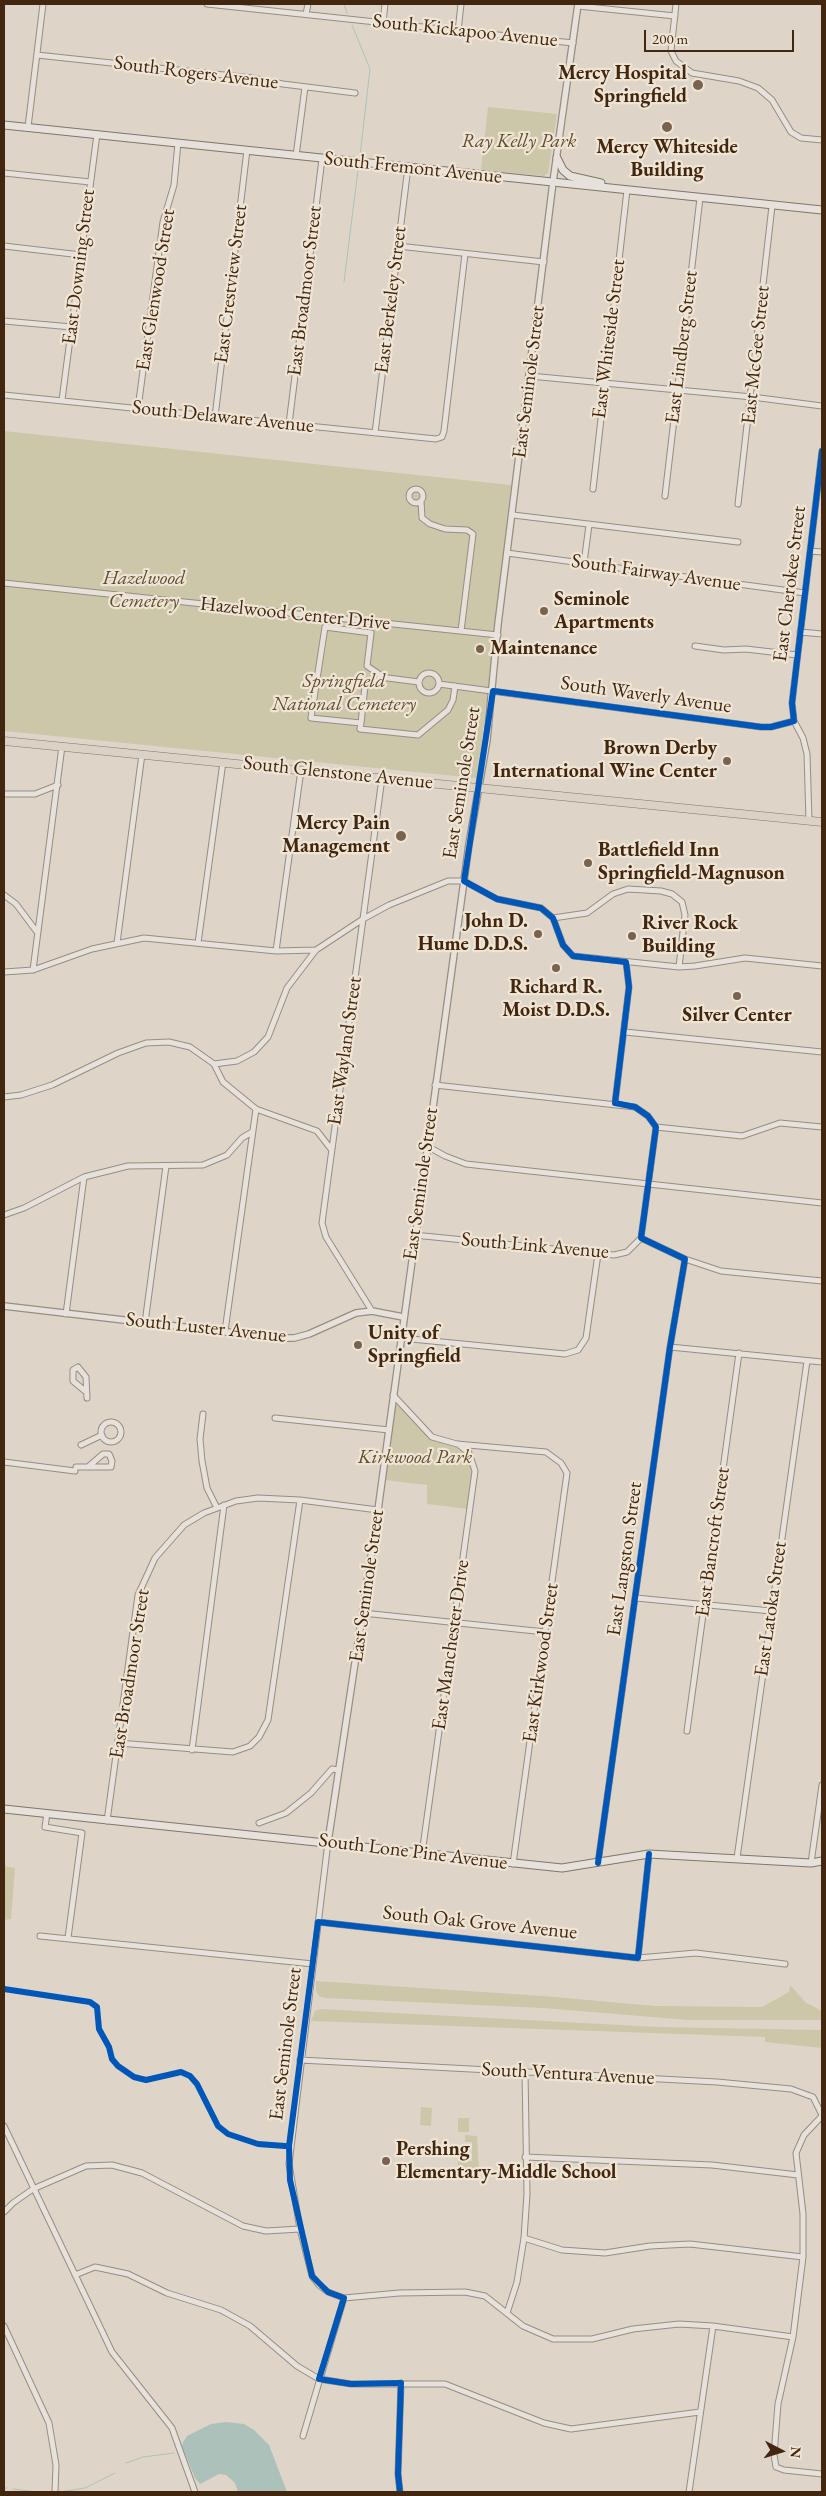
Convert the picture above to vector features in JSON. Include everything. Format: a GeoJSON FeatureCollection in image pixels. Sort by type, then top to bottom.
{"type":"FeatureCollection","features":[{"type":"Feature","properties":{"kind":"main road","name":"South Fremont Avenue"},"geometry":{"type":"LineString","coordinates":[[4,125],[822,210]]}},
{"type":"Feature","properties":{"kind":"main road"},"geometry":{"type":"LineString","coordinates":[[557,158],[563,170],[570,176],[607,184],[615,189]]}},
{"type":"Feature","properties":{"kind":"main road","name":"South Glenstone Avenue"},"geometry":{"type":"LineString","coordinates":[[4,741],[822,822]]}},
{"type":"Feature","properties":{"kind":"main road","name":"South Lone Pine Avenue"},"geometry":{"type":"LineString","coordinates":[[4,1809],[562,1868],[650,1854],[811,1863],[822,1861]]}},
{"type":"Feature","properties":{"kind":"street"},"geometry":{"type":"LineString","coordinates":[[28,127],[43,4]]}},
{"type":"Feature","properties":{"kind":"street","name":"South Kickapoo Avenue"},"geometry":{"type":"LineString","coordinates":[[207,4],[573,43]]}},
{"type":"Feature","properties":{"kind":"street"},"geometry":{"type":"LineString","coordinates":[[306,14],[308,4]]}},
{"type":"Feature","properties":{"kind":"street"},"geometry":{"type":"LineString","coordinates":[[383,23],[385,4]]}},
{"type":"Feature","properties":{"kind":"street"},"geometry":{"type":"LineString","coordinates":[[458,31],[461,4]]}},
{"type":"Feature","properties":{"kind":"street"},"geometry":{"type":"LineString","coordinates":[[676,4],[671,51],[676,61],[692,73],[739,81],[758,88],[772,100],[790,132],[801,138],[822,140]]}},
{"type":"Feature","properties":{"kind":"street","name":"South Kickapoo Avenue"},"geometry":{"type":"LineString","coordinates":[[578,5],[675,16]]}},
{"type":"Feature","properties":{"kind":"street","name":"East Seminole Street"},"geometry":{"type":"LineString","coordinates":[[344,2298],[328,2292],[312,2276],[300,2229],[289,2164],[300,2060],[328,1842],[378,1510],[435,1085],[493,691],[507,553],[553,182],[578,5]]}},
{"type":"Feature","properties":{"kind":"street","name":"South Rogers Avenue"},"geometry":{"type":"LineString","coordinates":[[37,55],[252,78],[355,93]]}},
{"type":"Feature","properties":{"kind":"street"},"geometry":{"type":"LineString","coordinates":[[296,156],[305,87]]}},
{"type":"Feature","properties":{"kind":"street","name":"East Downing Street"},"geometry":{"type":"LineString","coordinates":[[62,400],[96,134]]}},
{"type":"Feature","properties":{"kind":"street","name":"East Glenwood Street"},"geometry":{"type":"LineString","coordinates":[[138,408],[162,222],[174,185],[178,142]]}},
{"type":"Feature","properties":{"kind":"street","name":"East Crestview Street"},"geometry":{"type":"LineString","coordinates":[[214,417],[247,150]]}},
{"type":"Feature","properties":{"kind":"street","name":"East Broadmoor Street"},"geometry":{"type":"LineString","coordinates":[[289,424],[322,159]]}},
{"type":"Feature","properties":{"kind":"street","name":"East Berkeley Street"},"geometry":{"type":"LineString","coordinates":[[375,433],[408,168]]}},
{"type":"Feature","properties":{"kind":"street"},"geometry":{"type":"LineString","coordinates":[[4,173],[90,182]]}},
{"type":"Feature","properties":{"kind":"street","name":"East Whiteside Street"},"geometry":{"type":"LineString","coordinates":[[592,489],[627,190]]}},
{"type":"Feature","properties":{"kind":"street","name":"East Lindberg Street"},"geometry":{"type":"LineString","coordinates":[[665,496],[700,198]]}},
{"type":"Feature","properties":{"kind":"street","name":"East McGee Street"},"geometry":{"type":"LineString","coordinates":[[738,504],[752,397],[772,206]]}},
{"type":"Feature","properties":{"kind":"street"},"geometry":{"type":"LineString","coordinates":[[4,246],[80,255]]}},
{"type":"Feature","properties":{"kind":"street"},"geometry":{"type":"LineString","coordinates":[[398,246],[544,262]]}},
{"type":"Feature","properties":{"kind":"street","name":"South Delaware Avenue"},"geometry":{"type":"LineString","coordinates":[[4,395],[436,439],[442,436],[466,254]]}},
{"type":"Feature","properties":{"kind":"street"},"geometry":{"type":"LineString","coordinates":[[4,321],[72,327]]}},
{"type":"Feature","properties":{"kind":"street"},"geometry":{"type":"LineString","coordinates":[[530,376],[752,397],[822,406]]}},
{"type":"Feature","properties":{"kind":"street","name":"East Cherokee Street"},"geometry":{"type":"LineString","coordinates":[[809,821],[807,754],[803,738],[794,721],[792,703],[810,550],[821,483],[822,451]]}},
{"type":"Feature","properties":{"kind":"street"},"geometry":{"type":"LineString","coordinates":[[421,501],[422,518],[430,524],[445,530],[467,530],[473,534],[461,632]]}},
{"type":"Feature","properties":{"kind":"street"},"geometry":{"type":"LineString","coordinates":[[512,515],[738,542]]}},
{"type":"Feature","properties":{"kind":"street"},"geometry":{"type":"LineString","coordinates":[[584,563],[589,525]]}},
{"type":"Feature","properties":{"kind":"street"},"geometry":{"type":"LineString","coordinates":[[810,550],[822,552]]}},
{"type":"Feature","properties":{"kind":"street","name":"South Fairway Avenue"},"geometry":{"type":"LineString","coordinates":[[507,553],[805,593]]}},
{"type":"Feature","properties":{"kind":"street","name":"Hazelwood Center Drive"},"geometry":{"type":"LineString","coordinates":[[4,583],[498,635]]}},
{"type":"Feature","properties":{"kind":"street"},"geometry":{"type":"LineString","coordinates":[[380,678],[379,674],[367,666],[371,633],[325,626],[311,718],[418,735],[448,710],[453,700],[455,686]]}},
{"type":"Feature","properties":{"kind":"street"},"geometry":{"type":"LineString","coordinates":[[800,632],[822,634]]}},
{"type":"Feature","properties":{"kind":"street"},"geometry":{"type":"LineString","coordinates":[[695,646],[724,650],[746,648],[797,655]]}},
{"type":"Feature","properties":{"kind":"street"},"geometry":{"type":"LineString","coordinates":[[430,673],[438,678],[439,684],[433,692],[426,693],[421,689],[419,682],[422,676],[430,673]]}},
{"type":"Feature","properties":{"kind":"street"},"geometry":{"type":"LineString","coordinates":[[380,678],[419,682]]}},
{"type":"Feature","properties":{"kind":"street"},"geometry":{"type":"LineString","coordinates":[[360,726],[365,686],[377,682],[380,678]]}},
{"type":"Feature","properties":{"kind":"street","name":"South Waverly Avenue"},"geometry":{"type":"LineString","coordinates":[[439,684],[761,727],[771,727],[794,721]]}},
{"type":"Feature","properties":{"kind":"street"},"geometry":{"type":"LineString","coordinates":[[33,970],[62,746]]}},
{"type":"Feature","properties":{"kind":"street"},"geometry":{"type":"LineString","coordinates":[[117,943],[142,754]]}},
{"type":"Feature","properties":{"kind":"street"},"geometry":{"type":"LineString","coordinates":[[198,943],[223,762]]}},
{"type":"Feature","properties":{"kind":"street"},"geometry":{"type":"LineString","coordinates":[[276,951],[301,770]]}},
{"type":"Feature","properties":{"kind":"street","name":"East Wayland Street"},"geometry":{"type":"LineString","coordinates":[[372,1311],[326,1237],[322,1223],[382,778]]}},
{"type":"Feature","properties":{"kind":"street"},"geometry":{"type":"LineString","coordinates":[[4,794],[36,794],[58,785]]}},
{"type":"Feature","properties":{"kind":"street"},"geometry":{"type":"LineString","coordinates":[[214,1064],[237,1061],[254,1052],[268,1037],[287,988],[316,950],[363,919],[389,905],[448,881],[464,881],[497,899],[541,908],[553,918],[563,945],[574,956],[679,967],[745,958],[822,966]]}},
{"type":"Feature","properties":{"kind":"street"},"geometry":{"type":"LineString","coordinates":[[553,918],[587,913],[613,894],[628,889],[661,890],[672,894],[682,902],[685,915],[679,967]]}},
{"type":"Feature","properties":{"kind":"street"},"geometry":{"type":"LineString","coordinates":[[4,896],[16,904],[37,932]]}},
{"type":"Feature","properties":{"kind":"street"},"geometry":{"type":"LineString","coordinates":[[4,972],[33,970],[117,943],[144,938],[276,951],[316,950]]}},
{"type":"Feature","properties":{"kind":"street"},"geometry":{"type":"LineString","coordinates":[[616,1103],[629,987],[626,962]]}},
{"type":"Feature","properties":{"kind":"street"},"geometry":{"type":"LineString","coordinates":[[625,1032],[822,1052]]}},
{"type":"Feature","properties":{"kind":"street"},"geometry":{"type":"LineString","coordinates":[[4,1097],[21,1095],[52,1085],[118,1052],[146,1043],[169,1042],[190,1047],[214,1064],[223,1082],[256,1109],[317,1131],[332,1148]]}},
{"type":"Feature","properties":{"kind":"street"},"geometry":{"type":"LineString","coordinates":[[435,1085],[616,1103],[635,1107],[648,1116],[656,1127],[641,1238],[685,1260],[721,1271],[822,1281]]}},
{"type":"Feature","properties":{"kind":"street"},"geometry":{"type":"LineString","coordinates":[[225,1331],[256,1109]]}},
{"type":"Feature","properties":{"kind":"street"},"geometry":{"type":"LineString","coordinates":[[656,1127],[742,1136],[780,1123],[822,1127]]}},
{"type":"Feature","properties":{"kind":"street"},"geometry":{"type":"LineString","coordinates":[[4,1215],[24,1208],[84,1177],[128,1166],[203,1166],[227,1155],[242,1138],[252,1132]]}},
{"type":"Feature","properties":{"kind":"street"},"geometry":{"type":"LineString","coordinates":[[427,1146],[445,1156],[466,1164],[822,1203]]}},
{"type":"Feature","properties":{"kind":"street"},"geometry":{"type":"LineString","coordinates":[[145,1323],[166,1166]]}},
{"type":"Feature","properties":{"kind":"street"},"geometry":{"type":"LineString","coordinates":[[66,1314],[84,1177]]}},
{"type":"Feature","properties":{"kind":"street","name":"South Link Avenue"},"geometry":{"type":"LineString","coordinates":[[414,1235],[614,1255],[627,1252],[641,1238]]}},
{"type":"Feature","properties":{"kind":"street"},"geometry":{"type":"LineString","coordinates":[[401,1338],[565,1354],[578,1350],[586,1338],[598,1254]]}},
{"type":"Feature","properties":{"kind":"street","name":"East Langston Street"},"geometry":{"type":"LineString","coordinates":[[598,1863],[670,1347],[685,1260]]}},
{"type":"Feature","properties":{"kind":"street","name":"South Luster Avenue"},"geometry":{"type":"LineString","coordinates":[[4,1306],[294,1338],[309,1334],[356,1313],[372,1311],[403,1317]]}},
{"type":"Feature","properties":{"kind":"street"},"geometry":{"type":"LineString","coordinates":[[670,1347],[822,1362]]}},
{"type":"Feature","properties":{"kind":"street","name":"East Bancroft Street"},"geometry":{"type":"LineString","coordinates":[[687,1731],[739,1353]]}},
{"type":"Feature","properties":{"kind":"street","name":"East Latoka Street"},"geometry":{"type":"LineString","coordinates":[[737,1858],[807,1361]]}},
{"type":"Feature","properties":{"kind":"street"},"geometry":{"type":"LineString","coordinates":[[85,1391],[87,1398]]}},
{"type":"Feature","properties":{"kind":"street"},"geometry":{"type":"LineString","coordinates":[[393,1395],[432,1437],[457,1444]]}},
{"type":"Feature","properties":{"kind":"street"},"geometry":{"type":"LineString","coordinates":[[203,1414],[200,1439],[202,1461],[207,1488],[217,1508]]}},
{"type":"Feature","properties":{"kind":"street"},"geometry":{"type":"LineString","coordinates":[[275,1418],[389,1430]]}},
{"type":"Feature","properties":{"kind":"street"},"geometry":{"type":"LineString","coordinates":[[81,1445],[102,1435]]}},
{"type":"Feature","properties":{"kind":"street","name":"East Kirkwood Street"},"geometry":{"type":"LineString","coordinates":[[457,1444],[546,1452],[561,1463],[567,1473],[514,1864]]}},
{"type":"Feature","properties":{"kind":"street","name":"East Manchester Drive"},"geometry":{"type":"LineString","coordinates":[[422,1854],[475,1470],[469,1453],[457,1444]]}},
{"type":"Feature","properties":{"kind":"street"},"geometry":{"type":"LineString","coordinates":[[4,1462],[76,1469],[88,1467]]}},
{"type":"Feature","properties":{"kind":"street","name":"East Broadmoor Street"},"geometry":{"type":"LineString","coordinates":[[107,1821],[138,1595],[154,1558],[184,1525],[204,1512],[224,1505],[258,1498],[300,1500],[378,1510]]}},
{"type":"Feature","properties":{"kind":"street"},"geometry":{"type":"LineString","coordinates":[[118,1743],[232,1752],[250,1746],[259,1737],[268,1720],[300,1500]]}},
{"type":"Feature","properties":{"kind":"street"},"geometry":{"type":"LineString","coordinates":[[192,1750],[224,1505]]}},
{"type":"Feature","properties":{"kind":"street"},"geometry":{"type":"LineString","coordinates":[[636,1598],[771,1611]]}},
{"type":"Feature","properties":{"kind":"street"},"geometry":{"type":"LineString","coordinates":[[363,1613],[545,1632]]}},
{"type":"Feature","properties":{"kind":"street"},"geometry":{"type":"LineString","coordinates":[[259,1823],[286,1813],[311,1793],[332,1769],[340,1770]]}},
{"type":"Feature","properties":{"kind":"street"},"geometry":{"type":"LineString","coordinates":[[811,1863],[822,1785]]}},
{"type":"Feature","properties":{"kind":"street"},"geometry":{"type":"LineString","coordinates":[[47,1814],[45,1827],[82,1833],[68,1938]]}},
{"type":"Feature","properties":{"kind":"street"},"geometry":{"type":"LineString","coordinates":[[638,1958],[650,1854]]}},
{"type":"Feature","properties":{"kind":"street","name":"South Oak Grove Avenue"},"geometry":{"type":"LineString","coordinates":[[318,1922],[638,1958],[696,1953],[785,1964]]}},
{"type":"Feature","properties":{"kind":"street"},"geometry":{"type":"LineString","coordinates":[[40,1936],[313,1964]]}},
{"type":"Feature","properties":{"kind":"street","name":"South Ventura Avenue"},"geometry":{"type":"LineString","coordinates":[[300,2060],[717,2082],[791,2089],[813,2097],[822,2116]]}},
{"type":"Feature","properties":{"kind":"street"},"geometry":{"type":"LineString","coordinates":[[507,2313],[517,2282],[524,2238],[527,2194],[525,2071]]}},
{"type":"Feature","properties":{"kind":"street"},"geometry":{"type":"LineString","coordinates":[[822,2116],[804,2135],[796,2153],[803,2214],[803,2257],[794,2337],[778,2404],[774,2455],[776,2467],[784,2470],[822,2474]]}},
{"type":"Feature","properties":{"kind":"street"},"geometry":{"type":"LineString","coordinates":[[4,2126],[112,2352],[172,2428],[195,2492]]}},
{"type":"Feature","properties":{"kind":"street"},"geometry":{"type":"LineString","coordinates":[[525,2157],[712,2166],[798,2176]]}},
{"type":"Feature","properties":{"kind":"street"},"geometry":{"type":"LineString","coordinates":[[4,2212],[13,2203],[34,2189],[86,2166],[112,2165],[142,2174],[243,2226],[266,2231],[300,2229]]}},
{"type":"Feature","properties":{"kind":"street"},"geometry":{"type":"LineString","coordinates":[[524,2238],[562,2250],[605,2253],[650,2246],[690,2244],[803,2257]]}},
{"type":"Feature","properties":{"kind":"street"},"geometry":{"type":"LineString","coordinates":[[75,2275],[95,2267],[128,2274],[167,2292],[221,2310],[250,2326],[297,2366],[319,2379],[351,2384],[445,2384],[544,2423],[571,2429],[700,2412]]}},
{"type":"Feature","properties":{"kind":"street"},"geometry":{"type":"LineString","coordinates":[[303,2436],[344,2298],[399,2293],[464,2292],[484,2296],[523,2326],[553,2339],[592,2339],[633,2328],[679,2324],[714,2326],[794,2337]]}},
{"type":"Feature","properties":{"kind":"street"},"geometry":{"type":"LineString","coordinates":[[4,2326],[49,2423],[56,2465],[55,2492]]}},
{"type":"Feature","properties":{"kind":"street"},"geometry":{"type":"LineString","coordinates":[[689,2492],[714,2326]]}},
{"type":"Feature","properties":{"kind":"street"},"geometry":{"type":"LineString","coordinates":[[400,2492],[398,2474],[401,2383]]}},
{"type":"Feature","properties":{"kind":"green space","name":"Ray Kelly Park"},"geometry":{"type":"Polygon","coordinates":[[[488,107],[557,114],[548,173],[544,176],[481,170],[488,107]]]}},
{"type":"Feature","properties":{"kind":"green space","name":"Hazelwood Cemetery"},"geometry":{"type":"Polygon","coordinates":[[[4,431],[511,485],[478,776],[476,778],[4,731],[4,431]]]}},
{"type":"Feature","properties":{"kind":"green space","name":"Kirkwood Park"},"geometry":{"type":"Polygon","coordinates":[[[395,1405],[399,1406],[433,1439],[456,1447],[468,1458],[472,1468],[472,1480],[468,1509],[427,1504],[427,1485],[385,1480],[395,1405]]]}},
{"type":"Feature","properties":{"kind":"green space"},"geometry":{"type":"Polygon","coordinates":[[[4,1866],[15,1868],[11,1919],[4,1920],[4,1866]]]}},
{"type":"Feature","properties":{"kind":"green space"},"geometry":{"type":"Polygon","coordinates":[[[316,1981],[543,1996],[655,2006],[762,2007],[789,1992],[790,1985],[805,2002],[822,2011],[822,2020],[688,2020],[543,2008],[325,1998],[319,1996],[316,1991],[316,1981]]]}},
{"type":"Feature","properties":{"kind":"green space"},"geometry":{"type":"Polygon","coordinates":[[[320,2009],[658,2027],[822,2030],[822,2048],[765,2042],[765,2037],[311,2021],[315,2011],[320,2009]]]}},
{"type":"Feature","properties":{"kind":"green space"},"geometry":{"type":"Polygon","coordinates":[[[421,2107],[432,2108],[431,2126],[420,2125],[421,2107]]]}},
{"type":"Feature","properties":{"kind":"green space"},"geometry":{"type":"Polygon","coordinates":[[[458,2118],[469,2118],[469,2132],[458,2132],[458,2118]]]}},
{"type":"Feature","properties":{"kind":"green space"},"geometry":{"type":"Polygon","coordinates":[[[465,2135],[477,2136],[479,2172],[458,2171],[458,2160],[472,2161],[472,2142],[465,2142],[465,2135]]]}},
{"type":"Feature","properties":{"kind":"water"},"geometry":{"type":"Polygon","coordinates":[[[226,2422],[244,2424],[254,2430],[269,2445],[287,2492],[238,2492],[235,2483],[226,2475],[219,2474],[200,2484],[195,2478],[182,2446],[183,2442],[187,2436],[211,2424],[226,2422]]]}},
{"type":"Feature","properties":{"kind":"waterway"},"geometry":{"type":"LineString","coordinates":[[344,4],[347,13]]}},
{"type":"Feature","properties":{"kind":"waterway"},"geometry":{"type":"LineString","coordinates":[[352,25],[370,69],[360,156]]}},
{"type":"Feature","properties":{"kind":"waterway"},"geometry":{"type":"LineString","coordinates":[[344,282],[358,170]]}},
{"type":"Feature","properties":{"kind":"waterway"},"geometry":{"type":"LineString","coordinates":[[126,2463],[143,2457],[174,2453]]}},
{"type":"Feature","properties":{"kind":"waterway"},"geometry":{"type":"LineString","coordinates":[[60,2492],[85,2488],[115,2473]]}},
{"type":"Feature","properties":{"kind":"waterway"},"geometry":{"type":"LineString","coordinates":[[13,2489],[37,2492]]}},
{"type":"Feature","properties":{"kind":"cycle path"},"geometry":{"type":"LineString","coordinates":[[598,1863],[670,1347],[685,1259],[641,1238],[656,1127],[648,1116],[635,1107],[615,1103],[629,987],[626,962],[573,956],[563,945],[553,918],[541,908],[497,899],[464,881],[493,691],[761,727],[771,727],[794,721],[792,703],[822,451]]}},
{"type":"Feature","properties":{"kind":"cycle path"},"geometry":{"type":"LineString","coordinates":[[400,2492],[398,2474],[401,2383],[351,2384],[319,2379],[344,2298],[328,2292],[312,2276],[290,2180],[289,2146],[318,1922],[638,1958],[649,1854]]}},
{"type":"Feature","properties":{"kind":"cycle path"},"geometry":{"type":"LineString","coordinates":[[4,1989],[90,2002],[97,2007],[99,2029],[109,2047],[112,2059],[118,2066],[134,2077],[146,2080],[181,2072],[190,2076],[197,2084],[218,2126],[228,2134],[258,2144],[285,2146]]}},
{"type":"Feature","properties":{"kind":"place","name":"Mercy Hospital Springfield"},"geometry":{"type":"Point","coordinates":[698,85]}},
{"type":"Feature","properties":{"kind":"place","name":"Mercy Whiteside Building"},"geometry":{"type":"Point","coordinates":[667,127]}},
{"type":"Feature","properties":{"kind":"place","name":"Seminole Apartments"},"geometry":{"type":"Point","coordinates":[544,611]}},
{"type":"Feature","properties":{"kind":"place","name":"Maintenance"},"geometry":{"type":"Point","coordinates":[480,649]}},
{"type":"Feature","properties":{"kind":"place","name":"Brown Derby International Wine Center"},"geometry":{"type":"Point","coordinates":[727,761]}},
{"type":"Feature","properties":{"kind":"place","name":"Mercy Pain Management"},"geometry":{"type":"Point","coordinates":[401,836]}},
{"type":"Feature","properties":{"kind":"place","name":"Battlefield Inn Springfield-Magnuson"},"geometry":{"type":"Point","coordinates":[588,863]}},
{"type":"Feature","properties":{"kind":"place","name":"John D. Hume D.D.S."},"geometry":{"type":"Point","coordinates":[538,934]}},
{"type":"Feature","properties":{"kind":"place","name":"River Rock Building"},"geometry":{"type":"Point","coordinates":[632,936]}},
{"type":"Feature","properties":{"kind":"place","name":"Richard R. Moist D.D.S."},"geometry":{"type":"Point","coordinates":[556,968]}},
{"type":"Feature","properties":{"kind":"place","name":"Silver Center"},"geometry":{"type":"Point","coordinates":[737,996]}},
{"type":"Feature","properties":{"kind":"place","name":"Unity of Springfield"},"geometry":{"type":"Point","coordinates":[358,1345]}},
{"type":"Feature","properties":{"kind":"place","name":"Pershing Elementary-Middle School"},"geometry":{"type":"Point","coordinates":[386,2161]}},
{"type":"Feature","properties":{"kind":"park label","name":"Springfield National Cemetery"},"geometry":{"type":"Point","coordinates":[344,694]}}]}
